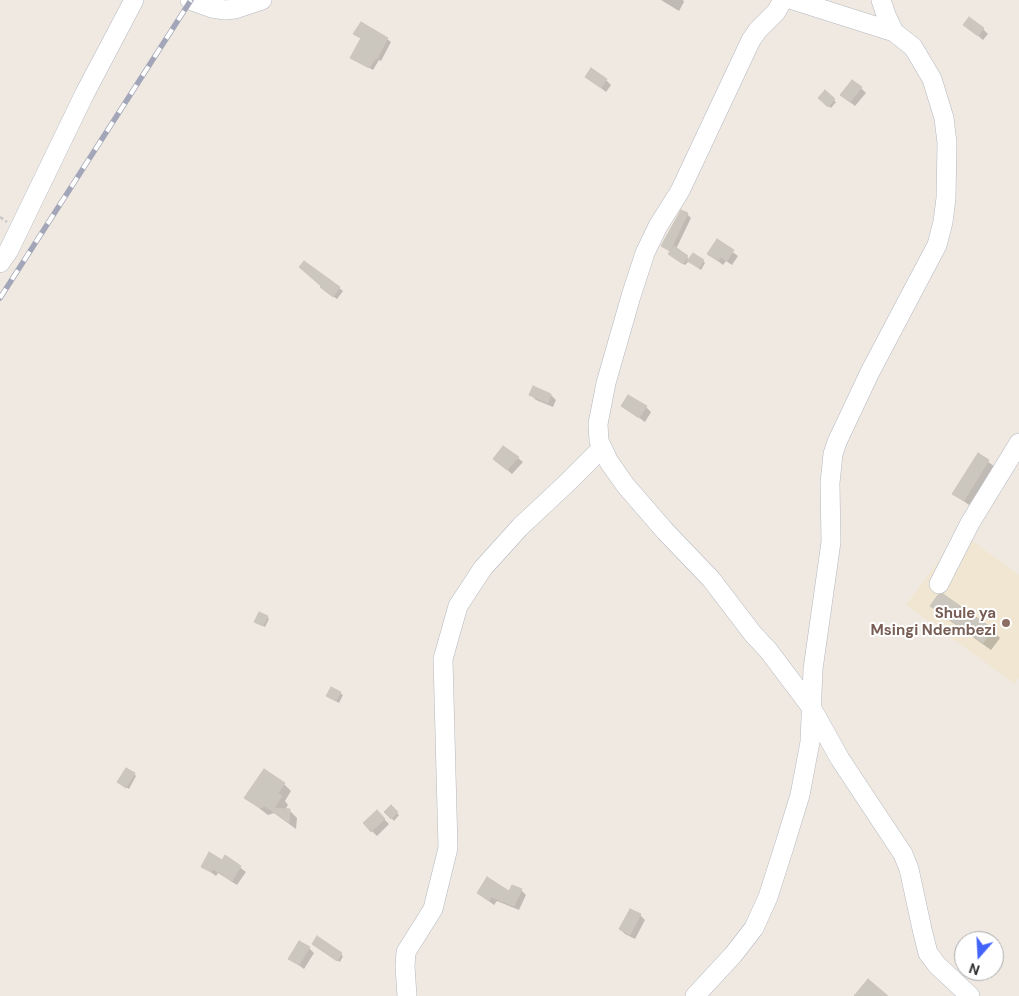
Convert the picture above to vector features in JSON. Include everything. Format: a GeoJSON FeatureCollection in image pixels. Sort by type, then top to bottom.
{"type":"FeatureCollection","features":[{"type":"Feature","properties":{"kind":"street"},"geometry":{"type":"LineString","coordinates":[[0,264],[9,250],[85,93],[134,0]]}},
{"type":"Feature","properties":{"kind":"street"},"geometry":{"type":"LineString","coordinates":[[190,0],[212,8],[225,10],[235,9],[262,0]]}},
{"type":"Feature","properties":{"kind":"street"},"geometry":{"type":"LineString","coordinates":[[783,0],[776,12],[751,40],[693,165],[680,191],[658,226],[646,253],[631,296],[606,383],[598,433],[602,448],[609,462],[626,486],[665,531],[712,579],[811,707],[840,759],[903,854],[909,869],[928,953],[937,965],[970,996]]}},
{"type":"Feature","properties":{"kind":"street"},"geometry":{"type":"LineString","coordinates":[[697,995],[733,955],[754,928],[779,864],[800,795],[810,742],[813,669],[831,542],[830,483],[833,454],[870,372],[937,244],[944,214],[947,143],[944,118],[932,79],[913,47],[894,32],[793,0]]}},
{"type":"Feature","properties":{"kind":"street"},"geometry":{"type":"LineString","coordinates":[[881,0],[894,32]]}},
{"type":"Feature","properties":{"kind":"street"},"geometry":{"type":"LineString","coordinates":[[939,584],[970,523],[1019,443]]}},
{"type":"Feature","properties":{"kind":"street"},"geometry":{"type":"LineString","coordinates":[[407,996],[404,966],[406,952],[433,909],[448,848],[443,659],[458,606],[483,568],[520,527],[602,448]]}},
{"type":"Feature","properties":{"kind":"shaded area"},"geometry":{"type":"Polygon","coordinates":[[[960,532],[1019,575],[1019,678],[1015,684],[906,605],[960,532]]]}},
{"type":"Feature","properties":{"kind":"building"},"geometry":{"type":"Polygon","coordinates":[[[969,17],[984,28],[978,36],[963,25],[969,17]]]}},
{"type":"Feature","properties":{"kind":"building"},"geometry":{"type":"Polygon","coordinates":[[[361,22],[388,38],[377,59],[369,68],[350,58],[361,38],[353,34],[361,22]]]}},
{"type":"Feature","properties":{"kind":"building"},"geometry":{"type":"Polygon","coordinates":[[[591,68],[607,79],[601,88],[585,77],[591,68]]]}},
{"type":"Feature","properties":{"kind":"building"},"geometry":{"type":"Polygon","coordinates":[[[852,80],[862,87],[850,102],[840,95],[852,80]]]}},
{"type":"Feature","properties":{"kind":"building"},"geometry":{"type":"Polygon","coordinates":[[[825,90],[835,99],[828,107],[818,98],[825,90]]]}},
{"type":"Feature","properties":{"kind":"building"},"geometry":{"type":"Polygon","coordinates":[[[681,210],[688,213],[670,251],[661,246],[681,210]]]}},
{"type":"Feature","properties":{"kind":"building"},"geometry":{"type":"Polygon","coordinates":[[[717,239],[734,250],[727,261],[720,257],[718,261],[707,254],[717,239]]]}},
{"type":"Feature","properties":{"kind":"building"},"geometry":{"type":"Polygon","coordinates":[[[674,246],[688,256],[683,264],[668,254],[674,246]]]}},
{"type":"Feature","properties":{"kind":"building"},"geometry":{"type":"Polygon","coordinates":[[[693,253],[704,260],[699,268],[687,261],[693,253]]]}},
{"type":"Feature","properties":{"kind":"building"},"geometry":{"type":"Polygon","coordinates":[[[304,261],[340,287],[333,297],[299,267],[304,261]]]}},
{"type":"Feature","properties":{"kind":"building"},"geometry":{"type":"Polygon","coordinates":[[[533,386],[551,394],[548,403],[529,395],[533,386]]]}},
{"type":"Feature","properties":{"kind":"building"},"geometry":{"type":"Polygon","coordinates":[[[628,395],[647,406],[639,418],[621,406],[628,395]]]}},
{"type":"Feature","properties":{"kind":"building"},"geometry":{"type":"Polygon","coordinates":[[[503,446],[519,457],[507,470],[493,459],[503,446]]]}},
{"type":"Feature","properties":{"kind":"building"},"geometry":{"type":"Polygon","coordinates":[[[978,453],[989,460],[964,501],[952,494],[978,453]]]}},
{"type":"Feature","properties":{"kind":"building"},"geometry":{"type":"Polygon","coordinates":[[[943,594],[993,629],[983,643],[930,606],[938,595],[943,594]]]}},
{"type":"Feature","properties":{"kind":"building"},"geometry":{"type":"Polygon","coordinates":[[[259,612],[268,616],[263,626],[254,622],[259,612]]]}},
{"type":"Feature","properties":{"kind":"building"},"geometry":{"type":"Polygon","coordinates":[[[331,687],[341,692],[336,701],[326,696],[331,687]]]}},
{"type":"Feature","properties":{"kind":"building"},"geometry":{"type":"Polygon","coordinates":[[[126,768],[135,773],[126,788],[117,782],[126,768]]]}},
{"type":"Feature","properties":{"kind":"building"},"geometry":{"type":"Polygon","coordinates":[[[264,769],[285,783],[278,793],[282,796],[274,808],[290,809],[289,823],[265,806],[260,808],[244,798],[264,769]]]}},
{"type":"Feature","properties":{"kind":"building"},"geometry":{"type":"Polygon","coordinates":[[[391,805],[398,812],[391,819],[384,812],[391,805]]]}},
{"type":"Feature","properties":{"kind":"building"},"geometry":{"type":"Polygon","coordinates":[[[377,810],[385,819],[371,832],[363,823],[377,810]]]}},
{"type":"Feature","properties":{"kind":"building"},"geometry":{"type":"Polygon","coordinates":[[[209,852],[222,860],[225,855],[241,866],[232,881],[213,869],[211,872],[201,867],[209,852]]]}},
{"type":"Feature","properties":{"kind":"building"},"geometry":{"type":"Polygon","coordinates":[[[487,877],[509,891],[512,885],[522,889],[514,906],[491,897],[489,901],[477,893],[487,877]]]}},
{"type":"Feature","properties":{"kind":"building"},"geometry":{"type":"Polygon","coordinates":[[[630,909],[641,914],[630,935],[619,929],[630,909]]]}},
{"type":"Feature","properties":{"kind":"building"},"geometry":{"type":"Polygon","coordinates":[[[317,936],[342,953],[337,961],[312,944],[317,936]]]}},
{"type":"Feature","properties":{"kind":"building"},"geometry":{"type":"Polygon","coordinates":[[[299,941],[310,947],[299,965],[288,959],[299,941]]]}},
{"type":"Feature","properties":{"kind":"building"},"geometry":{"type":"Polygon","coordinates":[[[868,979],[888,996],[854,996],[868,979]]]}},
{"type":"Feature","properties":{"kind":"railway"},"geometry":{"type":"LineString","coordinates":[[0,298],[191,0]]}},
{"type":"Feature","properties":{"kind":"place","name":"Shule ya Msingi Ndembezi"},"geometry":{"type":"Point","coordinates":[1006,623]}}]}
